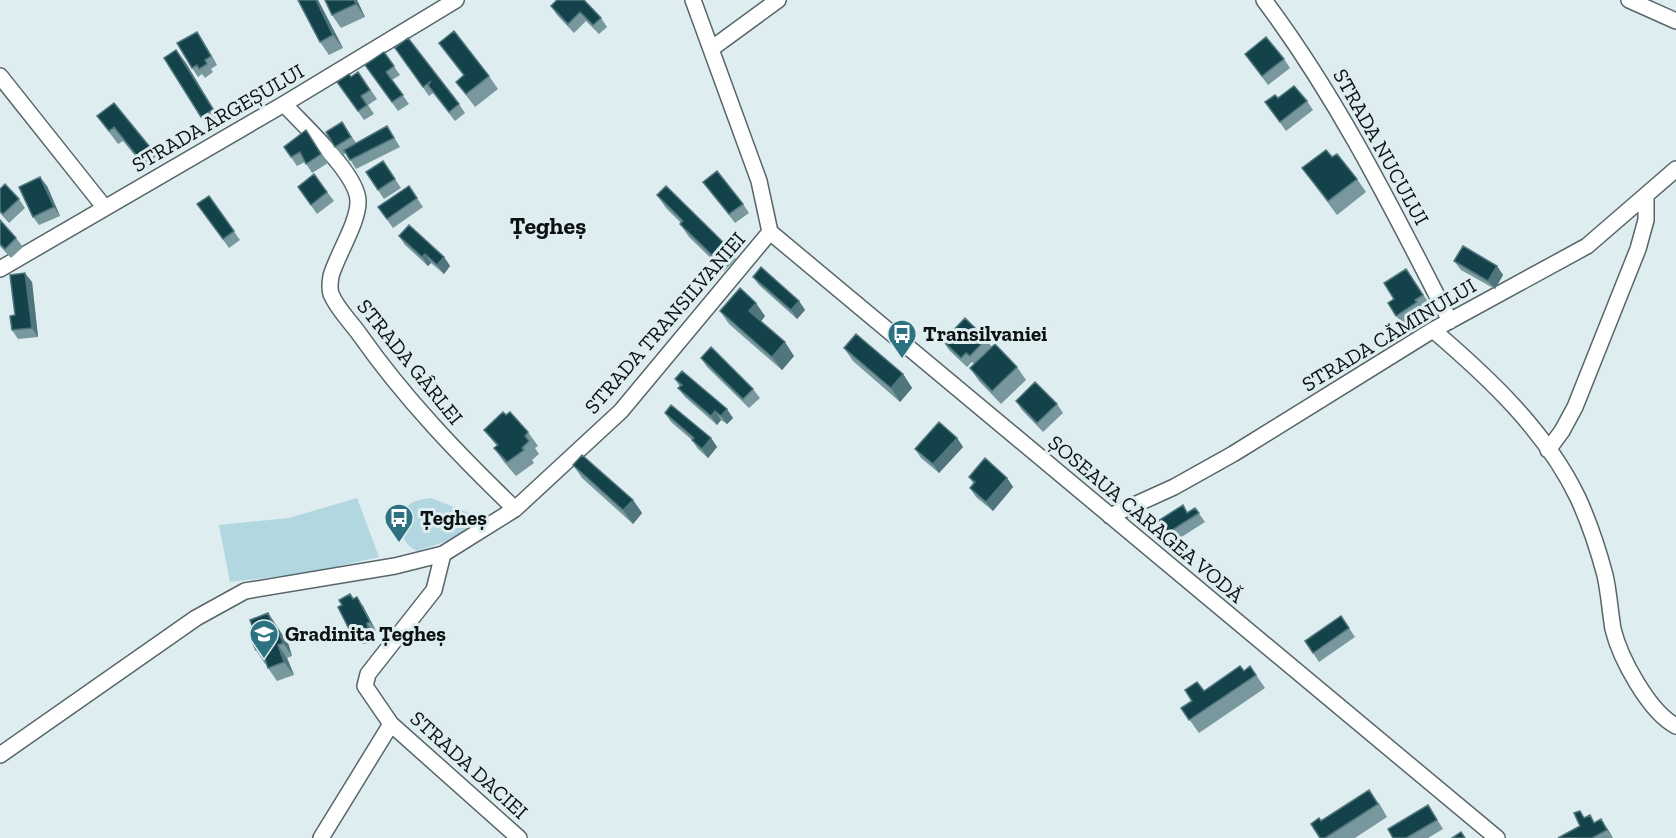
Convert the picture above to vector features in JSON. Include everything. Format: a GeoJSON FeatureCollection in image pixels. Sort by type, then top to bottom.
{"type":"FeatureCollection","features":[{"type":"Feature","properties":{"kind":"street"},"geometry":{"type":"LineString","coordinates":[[693,0],[759,181],[770,232]]}},
{"type":"Feature","properties":{"kind":"street"},"geometry":{"type":"LineString","coordinates":[[711,49],[778,0]]}},
{"type":"Feature","properties":{"kind":"street","name":"STRADA NUCULUI"},"geometry":{"type":"LineString","coordinates":[[1264,0],[1294,40],[1344,118],[1384,189],[1450,321]]}},
{"type":"Feature","properties":{"kind":"street"},"geometry":{"type":"LineString","coordinates":[[1629,0],[1676,21]]}},
{"type":"Feature","properties":{"kind":"street","name":"STRADA ARGEȘULUI"},"geometry":{"type":"LineString","coordinates":[[0,269],[284,104],[448,2]]}},
{"type":"Feature","properties":{"kind":"street"},"geometry":{"type":"LineString","coordinates":[[0,76],[105,208]]}},
{"type":"Feature","properties":{"kind":"street","name":"STRADA GÂRLEI"},"geometry":{"type":"LineString","coordinates":[[284,104],[345,171],[356,189],[358,202],[356,213],[331,276],[330,286],[336,302],[378,360],[418,408],[456,451],[515,509]]}},
{"type":"Feature","properties":{"kind":"street","name":"STRADA CĂMINULUI"},"geometry":{"type":"LineString","coordinates":[[1110,516],[1174,487],[1233,454],[1433,330],[1587,246],[1676,169]]}},
{"type":"Feature","properties":{"kind":"street"},"geometry":{"type":"LineString","coordinates":[[1548,450],[1575,407],[1638,249],[1646,220],[1646,197]]}},
{"type":"Feature","properties":{"kind":"street","name":"STRADA TRANSILVANIEI"},"geometry":{"type":"LineString","coordinates":[[0,755],[196,618],[244,591],[395,566],[443,554],[515,509],[621,411],[665,362],[770,232]]}},
{"type":"Feature","properties":{"kind":"street","name":"ȘOSEAUA CARAGEA VODĂ"},"geometry":{"type":"LineString","coordinates":[[770,232],[1497,838]]}},
{"type":"Feature","properties":{"kind":"street"},"geometry":{"type":"LineString","coordinates":[[1433,330],[1488,379],[1548,450],[1577,497],[1591,530],[1606,579],[1614,632],[1628,664],[1654,708],[1665,720],[1676,726]]}},
{"type":"Feature","properties":{"kind":"street","name":"STRADA DACIEI"},"geometry":{"type":"LineString","coordinates":[[443,554],[434,590],[368,674],[365,686],[392,724],[519,838]]}},
{"type":"Feature","properties":{"kind":"street"},"geometry":{"type":"LineString","coordinates":[[321,838],[392,724]]}},
{"type":"Feature","properties":{"kind":"shaded area"},"geometry":{"type":"Polygon","coordinates":[[[357,498],[379,557],[309,573],[230,582],[219,525],[289,518],[357,498]]]}},
{"type":"Feature","properties":{"kind":"shaded area"},"geometry":{"type":"Polygon","coordinates":[[[431,498],[487,520],[459,537],[417,551],[411,548],[403,537],[402,518],[410,504],[431,498]]]}},
{"type":"Feature","properties":{"kind":"building"},"geometry":{"type":"Polygon","coordinates":[[[298,0],[316,0],[333,35],[320,42],[298,0]]]}},
{"type":"Feature","properties":{"kind":"building"},"geometry":{"type":"Polygon","coordinates":[[[325,0],[354,0],[356,4],[332,15],[325,0]]]}},
{"type":"Feature","properties":{"kind":"building"},"geometry":{"type":"Polygon","coordinates":[[[557,0],[584,0],[601,18],[593,25],[580,12],[568,24],[551,6],[557,0]]]}},
{"type":"Feature","properties":{"kind":"building"},"geometry":{"type":"Polygon","coordinates":[[[454,31],[489,76],[466,94],[456,82],[464,75],[439,43],[454,31]]]}},
{"type":"Feature","properties":{"kind":"building"},"geometry":{"type":"Polygon","coordinates":[[[197,32],[211,56],[205,60],[207,64],[199,69],[197,65],[192,68],[177,43],[197,32]]]}},
{"type":"Feature","properties":{"kind":"building"},"geometry":{"type":"Polygon","coordinates":[[[1266,37],[1284,59],[1262,76],[1245,54],[1266,37]]]}},
{"type":"Feature","properties":{"kind":"building"},"geometry":{"type":"Polygon","coordinates":[[[408,38],[459,104],[449,112],[428,85],[431,81],[423,87],[395,48],[408,38]]]}},
{"type":"Feature","properties":{"kind":"building"},"geometry":{"type":"Polygon","coordinates":[[[176,50],[213,109],[201,117],[164,58],[176,50]]]}},
{"type":"Feature","properties":{"kind":"building"},"geometry":{"type":"Polygon","coordinates":[[[384,52],[394,66],[386,72],[403,95],[392,102],[365,65],[384,52]]]}},
{"type":"Feature","properties":{"kind":"building"},"geometry":{"type":"Polygon","coordinates":[[[358,72],[370,90],[361,96],[367,105],[358,111],[337,82],[349,74],[351,77],[358,72]]]}},
{"type":"Feature","properties":{"kind":"building"},"geometry":{"type":"Polygon","coordinates":[[[1294,86],[1307,101],[1280,122],[1265,102],[1275,95],[1278,98],[1294,86]]]}},
{"type":"Feature","properties":{"kind":"building"},"geometry":{"type":"Polygon","coordinates":[[[114,103],[149,146],[137,156],[114,127],[109,131],[97,116],[114,103]]]}},
{"type":"Feature","properties":{"kind":"building"},"geometry":{"type":"Polygon","coordinates":[[[342,122],[351,137],[335,147],[326,132],[342,122]]]}},
{"type":"Feature","properties":{"kind":"building"},"geometry":{"type":"Polygon","coordinates":[[[387,126],[394,138],[350,160],[344,150],[387,126]]]}},
{"type":"Feature","properties":{"kind":"building"},"geometry":{"type":"Polygon","coordinates":[[[306,130],[321,154],[306,164],[300,152],[291,157],[284,147],[306,130]]]}},
{"type":"Feature","properties":{"kind":"building"},"geometry":{"type":"Polygon","coordinates":[[[1326,150],[1332,157],[1337,154],[1357,179],[1328,201],[1302,168],[1326,150]]]}},
{"type":"Feature","properties":{"kind":"building"},"geometry":{"type":"Polygon","coordinates":[[[383,161],[395,179],[378,190],[366,172],[383,161]]]}},
{"type":"Feature","properties":{"kind":"building"},"geometry":{"type":"Polygon","coordinates":[[[717,171],[743,204],[729,214],[703,182],[717,171]]]}},
{"type":"Feature","properties":{"kind":"building"},"geometry":{"type":"Polygon","coordinates":[[[314,174],[327,192],[311,205],[298,187],[314,174]]]}},
{"type":"Feature","properties":{"kind":"building"},"geometry":{"type":"Polygon","coordinates":[[[40,177],[54,207],[33,217],[19,187],[40,177]]]}},
{"type":"Feature","properties":{"kind":"building"},"geometry":{"type":"Polygon","coordinates":[[[5,184],[19,199],[3,214],[0,211],[0,189],[5,184]]]}},
{"type":"Feature","properties":{"kind":"building"},"geometry":{"type":"Polygon","coordinates":[[[409,186],[417,198],[387,219],[378,207],[409,186]]]}},
{"type":"Feature","properties":{"kind":"building"},"geometry":{"type":"Polygon","coordinates":[[[666,186],[727,246],[715,258],[680,224],[683,221],[657,195],[666,186]]]}},
{"type":"Feature","properties":{"kind":"building"},"geometry":{"type":"Polygon","coordinates":[[[209,196],[234,231],[223,239],[197,204],[209,196]]]}},
{"type":"Feature","properties":{"kind":"building"},"geometry":{"type":"Polygon","coordinates":[[[0,220],[16,238],[5,249],[0,244],[0,220]]]}},
{"type":"Feature","properties":{"kind":"building"},"geometry":{"type":"Polygon","coordinates":[[[409,225],[444,257],[437,265],[425,254],[422,257],[399,236],[409,225]]]}},
{"type":"Feature","properties":{"kind":"building"},"geometry":{"type":"Polygon","coordinates":[[[1463,246],[1497,266],[1488,281],[1454,261],[1463,246]]]}},
{"type":"Feature","properties":{"kind":"building"},"geometry":{"type":"Polygon","coordinates":[[[761,267],[799,301],[791,310],[753,277],[761,267]]]}},
{"type":"Feature","properties":{"kind":"building"},"geometry":{"type":"Polygon","coordinates":[[[1406,269],[1423,295],[1415,300],[1417,302],[1396,316],[1388,303],[1394,299],[1384,283],[1406,269]]]}},
{"type":"Feature","properties":{"kind":"building"},"geometry":{"type":"Polygon","coordinates":[[[25,273],[32,328],[12,330],[10,316],[15,315],[10,275],[25,273]]]}},
{"type":"Feature","properties":{"kind":"building"},"geometry":{"type":"Polygon","coordinates":[[[740,288],[756,303],[749,311],[785,342],[772,357],[720,311],[740,288]]]}},
{"type":"Feature","properties":{"kind":"building"},"geometry":{"type":"Polygon","coordinates":[[[965,318],[986,339],[970,356],[966,353],[961,358],[943,341],[965,318]]]}},
{"type":"Feature","properties":{"kind":"building"},"geometry":{"type":"Polygon","coordinates":[[[856,334],[903,374],[891,388],[844,348],[856,334]]]}},
{"type":"Feature","properties":{"kind":"building"},"geometry":{"type":"Polygon","coordinates":[[[995,344],[1017,367],[992,391],[970,368],[995,344]]]}},
{"type":"Feature","properties":{"kind":"building"},"geometry":{"type":"Polygon","coordinates":[[[711,347],[753,389],[743,399],[701,358],[711,347]]]}},
{"type":"Feature","properties":{"kind":"building"},"geometry":{"type":"Polygon","coordinates":[[[682,371],[727,409],[721,416],[715,411],[711,416],[678,388],[682,385],[675,379],[682,371]]]}},
{"type":"Feature","properties":{"kind":"building"},"geometry":{"type":"Polygon","coordinates":[[[1035,382],[1057,404],[1037,423],[1016,401],[1035,382]]]}},
{"type":"Feature","properties":{"kind":"building"},"geometry":{"type":"Polygon","coordinates":[[[671,405],[711,438],[702,449],[692,440],[694,438],[665,413],[671,405]]]}},
{"type":"Feature","properties":{"kind":"building"},"geometry":{"type":"Polygon","coordinates":[[[503,412],[506,415],[510,412],[528,432],[525,436],[529,441],[522,448],[524,450],[507,462],[494,448],[498,445],[484,430],[503,412]]]}},
{"type":"Feature","properties":{"kind":"building"},"geometry":{"type":"Polygon","coordinates":[[[939,422],[957,438],[933,464],[915,449],[939,422]]]}},
{"type":"Feature","properties":{"kind":"building"},"geometry":{"type":"Polygon","coordinates":[[[582,455],[633,500],[623,510],[573,465],[582,455]]]}},
{"type":"Feature","properties":{"kind":"building"},"geometry":{"type":"Polygon","coordinates":[[[985,458],[1007,478],[986,502],[970,488],[975,482],[969,477],[985,458]]]}},
{"type":"Feature","properties":{"kind":"building"},"geometry":{"type":"Polygon","coordinates":[[[1183,505],[1187,513],[1195,508],[1199,513],[1166,534],[1158,521],[1183,505]]]}},
{"type":"Feature","properties":{"kind":"building"},"geometry":{"type":"Polygon","coordinates":[[[350,594],[353,599],[357,597],[370,622],[367,623],[366,632],[361,635],[356,635],[353,629],[350,631],[338,607],[342,605],[339,600],[350,594]]]}},
{"type":"Feature","properties":{"kind":"building"},"geometry":{"type":"Polygon","coordinates":[[[268,613],[283,643],[278,645],[284,662],[268,668],[261,648],[256,650],[251,639],[256,636],[250,620],[268,613]]]}},
{"type":"Feature","properties":{"kind":"building"},"geometry":{"type":"Polygon","coordinates":[[[1341,616],[1349,628],[1313,653],[1305,641],[1341,616]]]}},
{"type":"Feature","properties":{"kind":"building"},"geometry":{"type":"Polygon","coordinates":[[[1240,666],[1244,671],[1250,666],[1256,675],[1189,720],[1181,708],[1192,701],[1185,690],[1197,682],[1204,691],[1240,666]]]}},
{"type":"Feature","properties":{"kind":"building"},"geometry":{"type":"Polygon","coordinates":[[[1369,790],[1378,804],[1325,838],[1320,838],[1311,824],[1319,818],[1321,821],[1369,790]]]}},
{"type":"Feature","properties":{"kind":"building"},"geometry":{"type":"Polygon","coordinates":[[[1428,805],[1437,820],[1406,838],[1393,838],[1388,829],[1428,805]]]}},
{"type":"Feature","properties":{"kind":"building"},"geometry":{"type":"Polygon","coordinates":[[[1580,811],[1584,818],[1590,815],[1594,823],[1601,819],[1607,830],[1592,838],[1558,838],[1580,826],[1574,813],[1580,811]]]}},
{"type":"Feature","properties":{"kind":"building"},"geometry":{"type":"Polygon","coordinates":[[[1461,832],[1465,838],[1452,838],[1461,832]]]}},
{"type":"Feature","properties":{"kind":"place","name":"Transilvaniei"},"geometry":{"type":"Point","coordinates":[902,360]}},
{"type":"Feature","properties":{"kind":"place","name":"Țegheș"},"geometry":{"type":"Point","coordinates":[399,544]}},
{"type":"Feature","properties":{"kind":"place","name":"Gradinita Țegheș"},"geometry":{"type":"Point","coordinates":[264,660]}},
{"type":"Feature","properties":{"kind":"district","name":"Țegheș"},"geometry":{"type":"Point","coordinates":[548,226]}}]}
